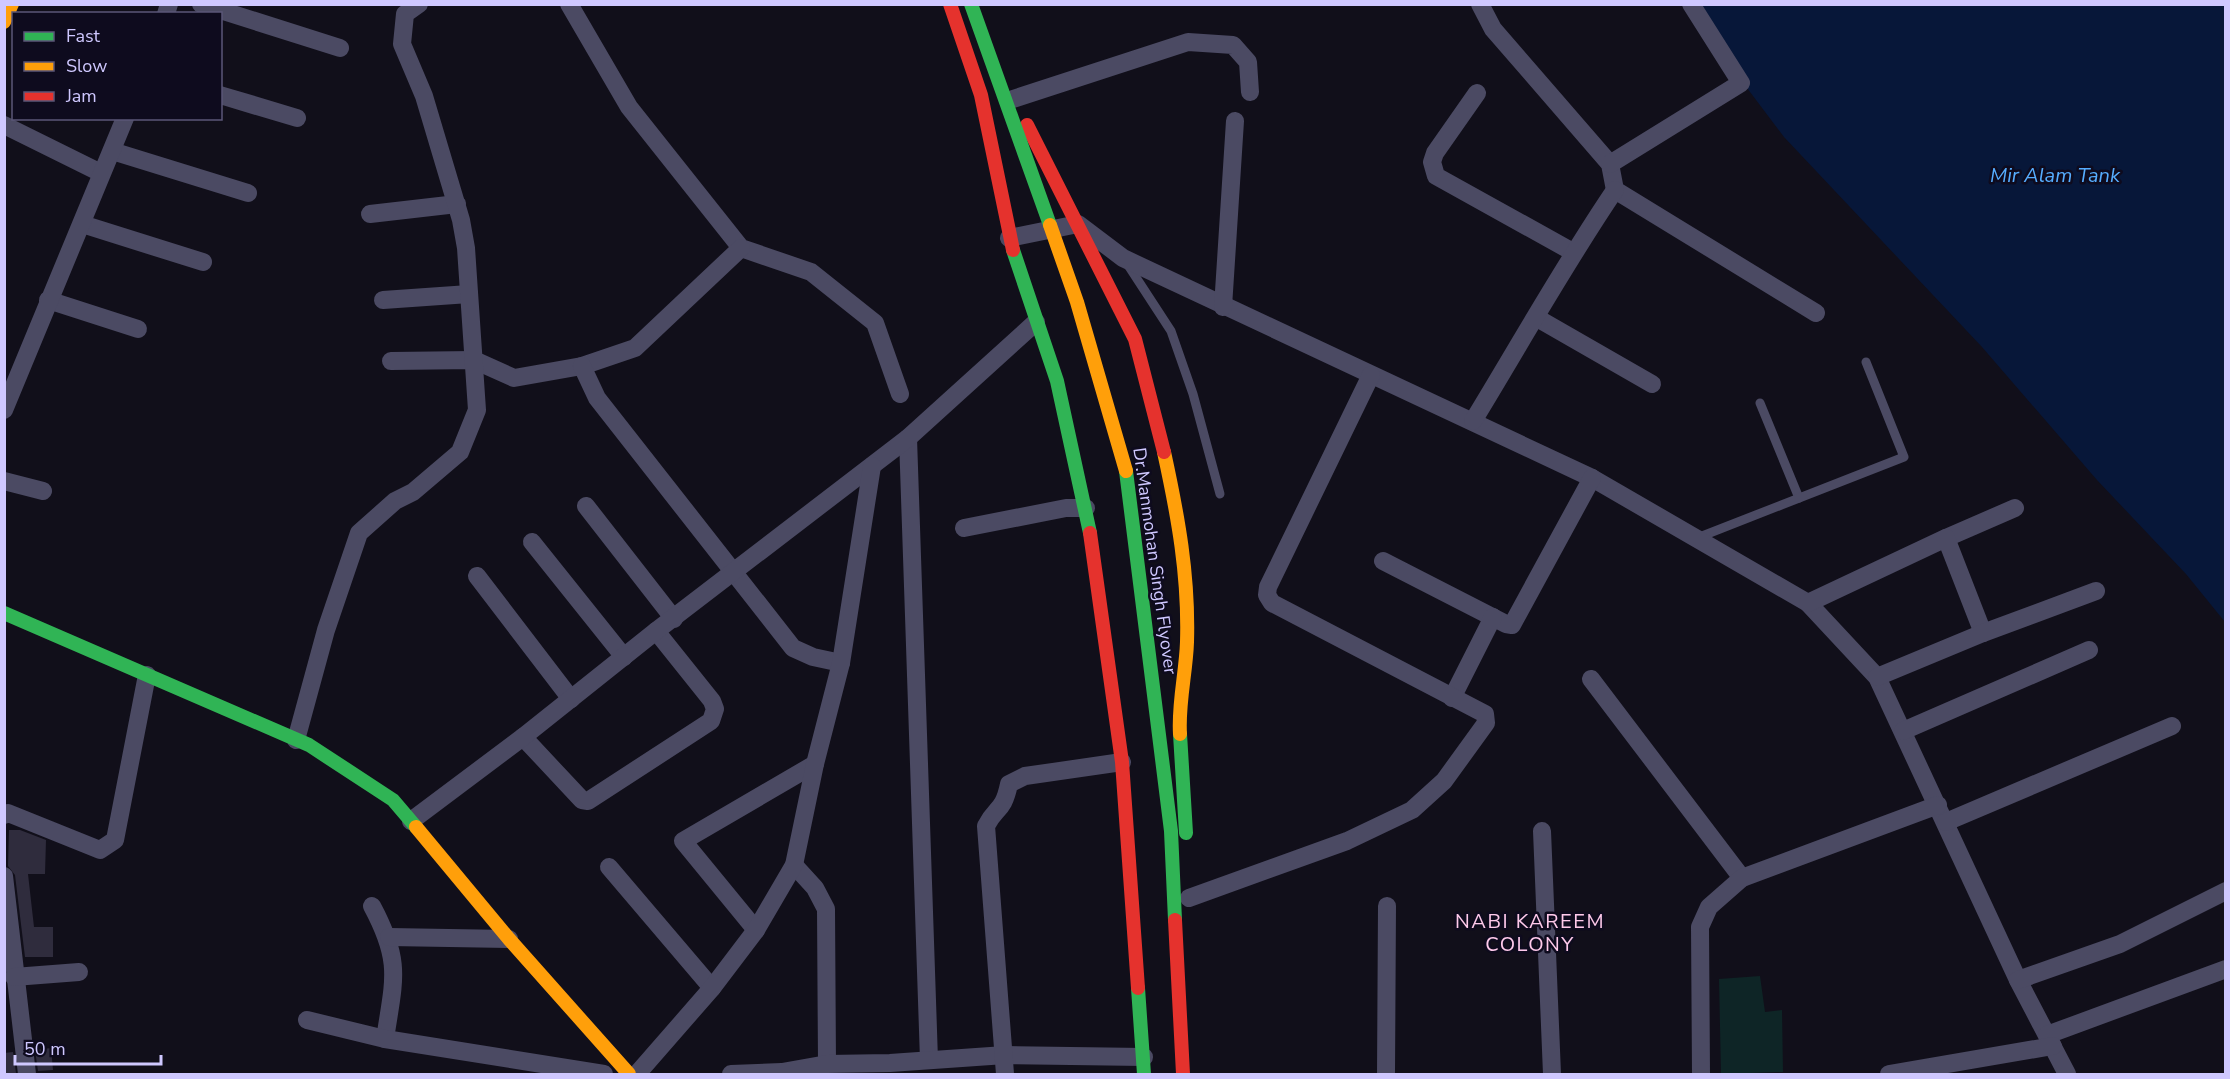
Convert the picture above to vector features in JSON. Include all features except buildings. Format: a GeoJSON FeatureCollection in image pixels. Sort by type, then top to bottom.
{"type":"FeatureCollection","features":[{"type":"Feature","properties":{"kind":"main road"},"geometry":{"type":"LineString","coordinates":[[4,22],[12,4]]}},
{"type":"Feature","properties":{"kind":"main road"},"geometry":{"type":"LineString","coordinates":[[950,4],[981,95],[1009,238],[1057,381],[1086,508],[1102,605],[1122,762],[1144,1066]]}},
{"type":"Feature","properties":{"kind":"main road"},"geometry":{"type":"LineString","coordinates":[[959,4],[1008,159]]}},
{"type":"Feature","properties":{"kind":"main road","name":"Dr.Manmohan Singh Flyover"},"geometry":{"type":"LineString","coordinates":[[971,4],[1077,302],[1124,458],[1145,607],[1171,831],[1183,1074]]}},
{"type":"Feature","properties":{"kind":"main road"},"geometry":{"type":"LineString","coordinates":[[981,4],[1013,99],[1135,339],[1164,452],[1183,543],[1187,643],[1179,713],[1187,851]]}},
{"type":"Feature","properties":{"kind":"main road"},"geometry":{"type":"LineString","coordinates":[[1026,214],[1036,247]]}},
{"type":"Feature","properties":{"kind":"main road"},"geometry":{"type":"LineString","coordinates":[[4,613],[296,740],[393,800],[509,939],[628,1074]]}},
{"type":"Feature","properties":{"kind":"main road","name":"Dr.Manmohan Singh Flyover"},"geometry":{"type":"LineString","coordinates":[[1135,663],[1140,698]]}},
{"type":"Feature","properties":{"kind":"main road"},"geometry":{"type":"LineString","coordinates":[[1191,956],[1195,1074]]}},
{"type":"Feature","properties":{"kind":"street"},"geometry":{"type":"LineString","coordinates":[[201,4],[340,48]]}},
{"type":"Feature","properties":{"kind":"street"},"geometry":{"type":"LineString","coordinates":[[296,740],[326,630],[359,533],[394,501],[413,492],[460,452],[477,410],[466,248],[457,204],[424,96],[402,44],[405,14],[418,4]]}},
{"type":"Feature","properties":{"kind":"street"},"geometry":{"type":"LineString","coordinates":[[569,4],[629,107],[741,248],[811,272],[875,322],[900,394]]}},
{"type":"Feature","properties":{"kind":"street"},"geometry":{"type":"LineString","coordinates":[[1473,421],[1537,318],[1573,252],[1615,190],[1610,164],[1493,28],[1480,4]]}},
{"type":"Feature","properties":{"kind":"street"},"geometry":{"type":"LineString","coordinates":[[1610,164],[1741,83],[1691,4]]}},
{"type":"Feature","properties":{"kind":"street"},"geometry":{"type":"LineString","coordinates":[[1013,99],[1188,42],[1233,45],[1248,62],[1250,92]]}},
{"type":"Feature","properties":{"kind":"street"},"geometry":{"type":"LineString","coordinates":[[1477,93],[1435,153],[1432,162],[1436,176],[1573,252]]}},
{"type":"Feature","properties":{"kind":"street"},"geometry":{"type":"LineString","coordinates":[[222,96],[297,118]]}},
{"type":"Feature","properties":{"kind":"street"},"geometry":{"type":"LineString","coordinates":[[4,410],[124,120]]}},
{"type":"Feature","properties":{"kind":"street"},"geometry":{"type":"LineString","coordinates":[[1223,307],[1234,121]]}},
{"type":"Feature","properties":{"kind":"street"},"geometry":{"type":"LineString","coordinates":[[4,125],[101,173]]}},
{"type":"Feature","properties":{"kind":"street"},"geometry":{"type":"LineString","coordinates":[[112,151],[248,193]]}},
{"type":"Feature","properties":{"kind":"street"},"geometry":{"type":"LineString","coordinates":[[1615,190],[1816,313]]}},
{"type":"Feature","properties":{"kind":"street"},"geometry":{"type":"LineString","coordinates":[[370,214],[457,204]]}},
{"type":"Feature","properties":{"kind":"street"},"geometry":{"type":"LineString","coordinates":[[82,224],[203,262]]}},
{"type":"Feature","properties":{"kind":"street"},"geometry":{"type":"LineString","coordinates":[[1009,238],[1078,224],[1123,258],[1223,307],[1592,478],[1808,603],[1876,677],[1942,813],[2018,980],[2067,1074]]}},
{"type":"Feature","properties":{"kind":"street"},"geometry":{"type":"LineString","coordinates":[[391,361],[474,360],[514,378],[582,366],[635,348],[741,248]]}},
{"type":"Feature","properties":{"kind":"street"},"geometry":{"type":"LineString","coordinates":[[383,300],[469,294]]}},
{"type":"Feature","properties":{"kind":"street"},"geometry":{"type":"LineString","coordinates":[[48,300],[138,329]]}},
{"type":"Feature","properties":{"kind":"street"},"geometry":{"type":"LineString","coordinates":[[1537,318],[1652,384]]}},
{"type":"Feature","properties":{"kind":"street"},"geometry":{"type":"LineString","coordinates":[[411,821],[524,737],[733,571],[908,438],[1036,322]]}},
{"type":"Feature","properties":{"kind":"street"},"geometry":{"type":"LineString","coordinates":[[582,366],[597,398],[793,648],[813,657],[841,663]]}},
{"type":"Feature","properties":{"kind":"street"},"geometry":{"type":"LineString","coordinates":[[1189,898],[1347,841],[1412,810],[1444,781],[1486,723],[1485,714],[1272,603],[1267,595],[1268,586],[1371,375]]}},
{"type":"Feature","properties":{"kind":"street"},"geometry":{"type":"LineString","coordinates":[[908,438],[929,1060]]}},
{"type":"Feature","properties":{"kind":"street"},"geometry":{"type":"LineString","coordinates":[[637,1074],[712,988],[756,930],[794,866],[815,764],[841,663],[872,465]]}},
{"type":"Feature","properties":{"kind":"street"},"geometry":{"type":"LineString","coordinates":[[1383,561],[1512,625],[1592,478]]}},
{"type":"Feature","properties":{"kind":"street"},"geometry":{"type":"LineString","coordinates":[[4,481],[43,491]]}},
{"type":"Feature","properties":{"kind":"street"},"geometry":{"type":"LineString","coordinates":[[586,506],[674,619]]}},
{"type":"Feature","properties":{"kind":"street"},"geometry":{"type":"LineString","coordinates":[[964,528],[1066,508],[1086,508]]}},
{"type":"Feature","properties":{"kind":"street"},"geometry":{"type":"LineString","coordinates":[[1808,603],[2015,508]]}},
{"type":"Feature","properties":{"kind":"street"},"geometry":{"type":"LineString","coordinates":[[1946,538],[1983,633]]}},
{"type":"Feature","properties":{"kind":"street"},"geometry":{"type":"LineString","coordinates":[[532,542],[624,657]]}},
{"type":"Feature","properties":{"kind":"street"},"geometry":{"type":"LineString","coordinates":[[477,576],[571,699]]}},
{"type":"Feature","properties":{"kind":"street"},"geometry":{"type":"LineString","coordinates":[[1876,677],[1983,633],[2096,591]]}},
{"type":"Feature","properties":{"kind":"street"},"geometry":{"type":"LineString","coordinates":[[1452,698],[1493,617]]}},
{"type":"Feature","properties":{"kind":"street"},"geometry":{"type":"LineString","coordinates":[[524,737],[582,800],[588,801],[711,721],[716,709],[712,701],[656,631]]}},
{"type":"Feature","properties":{"kind":"street"},"geometry":{"type":"LineString","coordinates":[[1902,731],[2089,650]]}},
{"type":"Feature","properties":{"kind":"street"},"geometry":{"type":"LineString","coordinates":[[4,815],[9,813],[100,850],[110,846],[115,840],[147,675]]}},
{"type":"Feature","properties":{"kind":"street"},"geometry":{"type":"LineString","coordinates":[[1591,679],[1742,878]]}},
{"type":"Feature","properties":{"kind":"street"},"geometry":{"type":"LineString","coordinates":[[1701,1074],[1700,927],[1709,907],[1742,878],[1942,813],[2172,726]]}},
{"type":"Feature","properties":{"kind":"street"},"geometry":{"type":"LineString","coordinates":[[1005,1074],[986,826],[990,819],[1001,810],[1009,784],[1025,776],[1122,762]]}},
{"type":"Feature","properties":{"kind":"street"},"geometry":{"type":"LineString","coordinates":[[756,930],[684,841],[815,764]]}},
{"type":"Feature","properties":{"kind":"street"},"geometry":{"type":"LineString","coordinates":[[1542,831],[1552,1074]]}},
{"type":"Feature","properties":{"kind":"street"},"geometry":{"type":"LineString","coordinates":[[794,866],[815,888],[826,909],[827,1064]]}},
{"type":"Feature","properties":{"kind":"street"},"geometry":{"type":"LineString","coordinates":[[609,867],[712,988]]}},
{"type":"Feature","properties":{"kind":"street"},"geometry":{"type":"LineString","coordinates":[[4,876],[27,1074]]}},
{"type":"Feature","properties":{"kind":"street"},"geometry":{"type":"LineString","coordinates":[[2018,980],[2120,944],[2226,891]]}},
{"type":"Feature","properties":{"kind":"street"},"geometry":{"type":"LineString","coordinates":[[372,906],[388,937],[395,974],[385,1039]]}},
{"type":"Feature","properties":{"kind":"street"},"geometry":{"type":"LineString","coordinates":[[1386,1074],[1387,906]]}},
{"type":"Feature","properties":{"kind":"street"},"geometry":{"type":"LineString","coordinates":[[388,937],[509,939]]}},
{"type":"Feature","properties":{"kind":"street"},"geometry":{"type":"LineString","coordinates":[[1889,1074],[2050,1041],[2226,969]]}},
{"type":"Feature","properties":{"kind":"street"},"geometry":{"type":"LineString","coordinates":[[14,977],[79,972]]}},
{"type":"Feature","properties":{"kind":"street"},"geometry":{"type":"LineString","coordinates":[[307,1020],[385,1039],[604,1074]]}},
{"type":"Feature","properties":{"kind":"street"},"geometry":{"type":"LineString","coordinates":[[731,1074],[782,1073],[827,1064],[890,1069],[929,1060],[1005,1055],[1144,1066]]}},
{"type":"Feature","properties":{"kind":"lane"},"geometry":{"type":"LineString","coordinates":[[1123,258],[1171,331],[1200,415],[1220,494]]}},
{"type":"Feature","properties":{"kind":"lane"},"geometry":{"type":"LineString","coordinates":[[1697,538],[1904,457],[1866,362]]}},
{"type":"Feature","properties":{"kind":"lane"},"geometry":{"type":"LineString","coordinates":[[1760,402],[1800,498]]}},
{"type":"Feature","properties":{"kind":"green space"},"geometry":{"type":"Polygon","coordinates":[[[1760,976],[1765,1012],[1782,1010],[1783,1072],[1721,1074],[1719,979],[1760,976]]]}},
{"type":"Feature","properties":{"kind":"water","name":"Mir Alam Tank"},"geometry":{"type":"Polygon","coordinates":[[[1688,5],[2225,5],[2225,622],[2186,574],[2097,480],[1982,347],[1784,137],[1698,23],[1688,5]]]}},
{"type":"Feature","properties":{"kind":"traffic: fast"},"geometry":{"type":"LineString","coordinates":[[971,4],[1050,225]]}},
{"type":"Feature","properties":{"kind":"traffic: fast"},"geometry":{"type":"LineString","coordinates":[[1013,250],[1057,381],[1090,533]]}},
{"type":"Feature","properties":{"kind":"traffic: fast"},"geometry":{"type":"LineString","coordinates":[[1126,471],[1171,831],[1175,920]]}},
{"type":"Feature","properties":{"kind":"traffic: fast"},"geometry":{"type":"LineString","coordinates":[[4,613],[309,745],[393,800],[416,827]]}},
{"type":"Feature","properties":{"kind":"traffic: fast"},"geometry":{"type":"LineString","coordinates":[[1180,734],[1186,833]]}},
{"type":"Feature","properties":{"kind":"traffic: fast"},"geometry":{"type":"LineString","coordinates":[[1138,988],[1144,1074]]}},
{"type":"Feature","properties":{"kind":"traffic: slow"},"geometry":{"type":"LineString","coordinates":[[4,22],[12,4]]}},
{"type":"Feature","properties":{"kind":"traffic: slow"},"geometry":{"type":"LineString","coordinates":[[1050,225],[1077,302],[1126,471]]}},
{"type":"Feature","properties":{"kind":"traffic: slow"},"geometry":{"type":"LineString","coordinates":[[1164,452],[1178,523],[1186,593],[1187,642],[1180,734]]}},
{"type":"Feature","properties":{"kind":"traffic: slow"},"geometry":{"type":"LineString","coordinates":[[416,827],[509,939],[629,1074]]}},
{"type":"Feature","properties":{"kind":"traffic: jam"},"geometry":{"type":"LineString","coordinates":[[950,4],[981,95],[1013,250]]}},
{"type":"Feature","properties":{"kind":"traffic: jam"},"geometry":{"type":"LineString","coordinates":[[1027,125],[1135,339],[1164,452]]}},
{"type":"Feature","properties":{"kind":"traffic: jam"},"geometry":{"type":"LineString","coordinates":[[1090,533],[1122,762],[1138,988]]}},
{"type":"Feature","properties":{"kind":"traffic: jam"},"geometry":{"type":"LineString","coordinates":[[1175,920],[1183,1074]]}},
{"type":"Feature","properties":{"kind":"district","name":"NABI KAREEM COLONY"},"geometry":{"type":"Point","coordinates":[1530,932]}}]}
